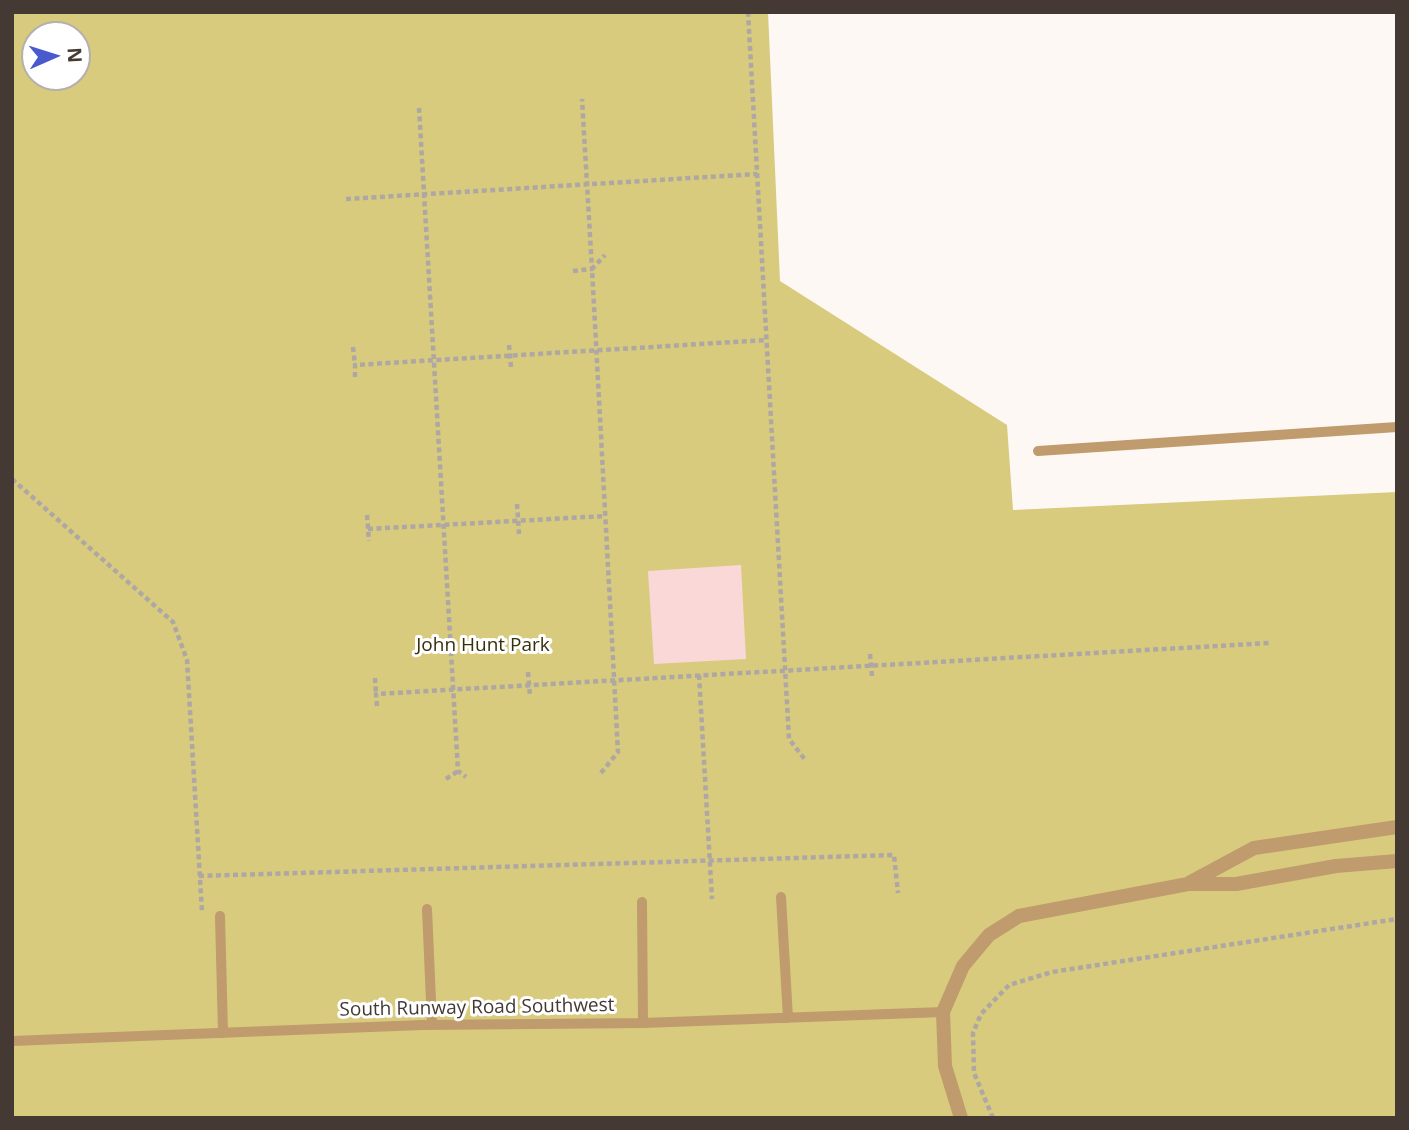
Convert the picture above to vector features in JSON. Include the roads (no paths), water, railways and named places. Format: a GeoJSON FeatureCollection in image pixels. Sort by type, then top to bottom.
{"type":"FeatureCollection","features":[{"type":"Feature","properties":{"kind":"street"},"geometry":{"type":"LineString","coordinates":[[1188,884],[1254,848],[1397,827]]}},
{"type":"Feature","properties":{"kind":"street"},"geometry":{"type":"LineString","coordinates":[[961,1118],[945,1066],[943,1012],[963,966],[989,935],[1018,916],[1188,884],[1236,884],[1336,866],[1397,861]]}},
{"type":"Feature","properties":{"kind":"lane"},"geometry":{"type":"LineString","coordinates":[[1038,451],[1397,428]]}},
{"type":"Feature","properties":{"kind":"lane"},"geometry":{"type":"LineString","coordinates":[[781,897],[788,1018]]}},
{"type":"Feature","properties":{"kind":"lane"},"geometry":{"type":"LineString","coordinates":[[642,902],[643,1023]]}},
{"type":"Feature","properties":{"kind":"lane"},"geometry":{"type":"LineString","coordinates":[[427,909],[432,1024]]}},
{"type":"Feature","properties":{"kind":"lane"},"geometry":{"type":"LineString","coordinates":[[220,916],[223,1033]]}},
{"type":"Feature","properties":{"kind":"lane","name":"South Runway Road Southwest"},"geometry":{"type":"LineString","coordinates":[[12,1041],[432,1024],[643,1023],[943,1012]]}},
{"type":"Feature","properties":{"kind":"park label","name":"John Hunt Park"},"geometry":{"type":"Point","coordinates":[483,646]}}]}
